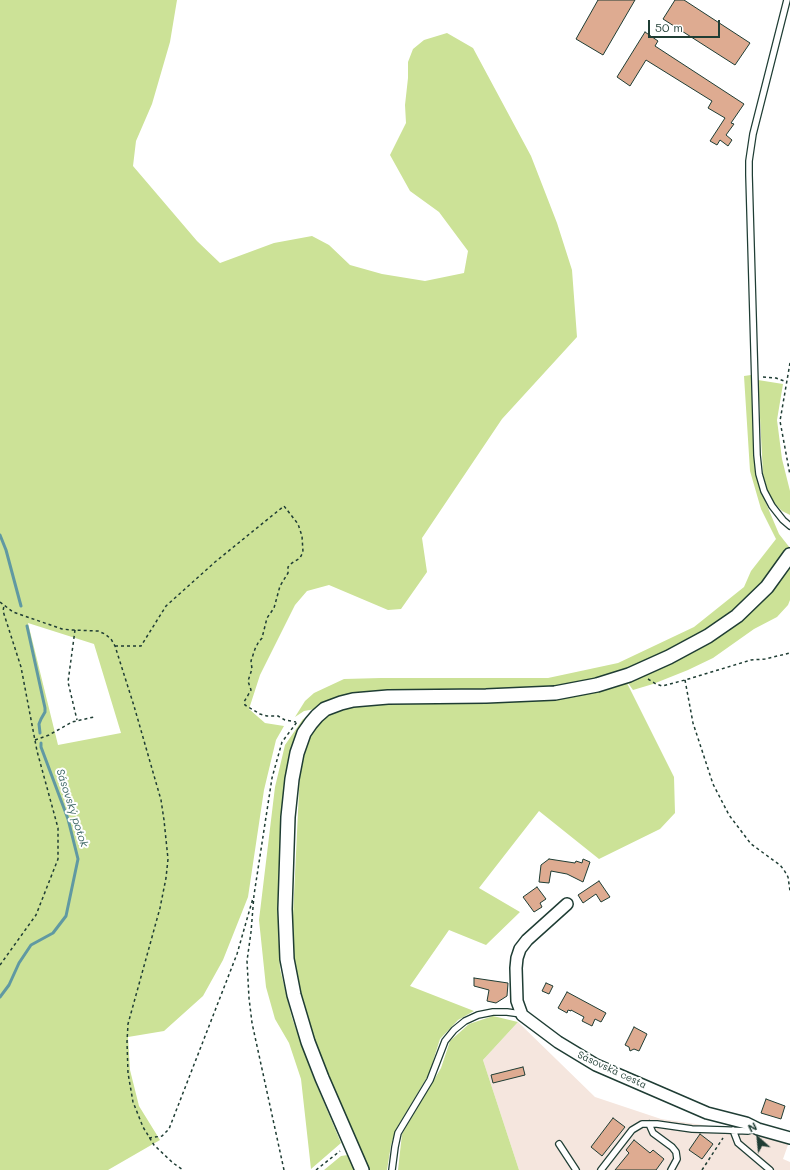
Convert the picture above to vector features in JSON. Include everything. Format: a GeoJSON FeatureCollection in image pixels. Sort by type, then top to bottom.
{"type":"FeatureCollection","features":[{"type":"Feature","properties":{"kind":"street"},"geometry":{"type":"LineString","coordinates":[[362,1170],[308,1042],[294,995],[287,959],[285,909],[288,817],[294,765],[304,733],[316,716],[325,709],[354,700],[388,697],[486,696],[555,693],[597,685],[638,671],[669,657],[708,636],[737,616],[767,587],[790,554]]}},
{"type":"Feature","properties":{"kind":"street"},"geometry":{"type":"LineString","coordinates":[[522,1014],[517,1001],[516,968],[520,949],[532,935],[567,904]]}},
{"type":"Feature","properties":{"kind":"street","name":"Sásovská cesta"},"geometry":{"type":"LineString","coordinates":[[522,1014],[558,1042],[596,1065],[707,1113],[746,1123],[758,1129],[790,1138]]}},
{"type":"Feature","properties":{"kind":"lane"},"geometry":{"type":"LineString","coordinates":[[787,0],[754,128],[749,161],[757,455],[759,474],[764,491],[772,506],[790,526]]}},
{"type":"Feature","properties":{"kind":"lane"},"geometry":{"type":"LineString","coordinates":[[392,1170],[398,1133],[430,1080],[445,1041],[454,1030],[465,1021],[478,1015],[493,1012],[522,1014]]}},
{"type":"Feature","properties":{"kind":"lane"},"geometry":{"type":"LineString","coordinates":[[601,1170],[632,1130],[642,1124],[657,1124],[692,1129],[748,1131],[758,1129]]}},
{"type":"Feature","properties":{"kind":"lane"},"geometry":{"type":"LineString","coordinates":[[649,1124],[653,1133],[672,1147],[676,1152],[677,1159],[671,1170]]}},
{"type":"Feature","properties":{"kind":"lane"},"geometry":{"type":"LineString","coordinates":[[733,1130],[738,1143],[770,1170]]}},
{"type":"Feature","properties":{"kind":"lane"},"geometry":{"type":"LineString","coordinates":[[559,1144],[576,1170]]}},
{"type":"Feature","properties":{"kind":"path"},"geometry":{"type":"LineString","coordinates":[[790,363],[780,421],[790,475]]}},
{"type":"Feature","properties":{"kind":"path"},"geometry":{"type":"LineString","coordinates":[[755,376],[776,378],[787,382]]}},
{"type":"Feature","properties":{"kind":"path"},"geometry":{"type":"LineString","coordinates":[[115,646],[141,646],[166,606],[215,562],[284,506],[298,524],[302,536],[303,552],[300,558],[288,567],[288,572],[280,586],[274,608],[267,618],[262,638],[255,649],[252,661],[252,669],[248,681],[251,690],[244,702],[245,705],[260,714],[267,716],[278,716],[285,720],[296,722]]}},
{"type":"Feature","properties":{"kind":"path"},"geometry":{"type":"LineString","coordinates":[[0,602],[13,612],[62,629],[98,631],[111,639],[115,646],[161,800],[168,860],[160,908],[128,1024],[128,1073],[137,1115],[154,1145],[172,1163],[182,1170]]}},
{"type":"Feature","properties":{"kind":"path"},"geometry":{"type":"LineString","coordinates":[[0,965],[36,915],[58,859],[58,828],[35,740],[21,667],[3,612],[4,606]]}},
{"type":"Feature","properties":{"kind":"path"},"geometry":{"type":"LineString","coordinates":[[75,630],[68,682],[78,720]]}},
{"type":"Feature","properties":{"kind":"path"},"geometry":{"type":"LineString","coordinates":[[638,671],[656,684],[662,686],[751,660],[765,659],[790,653]]}},
{"type":"Feature","properties":{"kind":"path"},"geometry":{"type":"LineString","coordinates":[[685,680],[698,738],[713,784],[729,815],[751,844],[780,865],[784,870],[788,877],[790,891]]}},
{"type":"Feature","properties":{"kind":"path"},"geometry":{"type":"LineString","coordinates":[[35,740],[49,735],[72,722],[94,717]]}},
{"type":"Feature","properties":{"kind":"path"},"geometry":{"type":"LineString","coordinates":[[284,1170],[252,1023],[247,961],[254,895],[272,778],[282,742],[300,718]]}},
{"type":"Feature","properties":{"kind":"path"},"geometry":{"type":"LineString","coordinates":[[150,1138],[162,1136],[168,1129],[237,954],[254,895]]}},
{"type":"Feature","properties":{"kind":"path"},"geometry":{"type":"LineString","coordinates":[[702,1170],[724,1136],[726,1130]]}},
{"type":"Feature","properties":{"kind":"path"},"geometry":{"type":"LineString","coordinates":[[316,1170],[350,1144]]}},
{"type":"Feature","properties":{"kind":"shaded area"},"geometry":{"type":"Polygon","coordinates":[[[518,1022],[595,1097],[661,1119],[730,1129],[789,1142],[783,1159],[790,1162],[790,1170],[519,1170],[483,1060],[518,1022]]]}},
{"type":"Feature","properties":{"kind":"green space"},"geometry":{"type":"Polygon","coordinates":[[[0,0],[177,0],[170,42],[152,104],[136,141],[133,166],[197,241],[220,263],[274,243],[312,236],[329,245],[350,265],[382,274],[425,281],[464,273],[468,251],[439,212],[410,191],[390,155],[406,123],[405,105],[408,62],[413,49],[424,40],[447,33],[473,48],[531,156],[557,223],[572,270],[577,337],[502,419],[422,538],[427,572],[401,609],[388,610],[329,585],[307,591],[295,605],[260,675],[249,709],[265,723],[284,726],[276,740],[264,790],[248,897],[223,960],[203,996],[164,1031],[128,1037],[130,1070],[139,1106],[160,1140],[108,1170],[0,1170],[0,0]],[[28,623],[58,745],[121,733],[94,644],[28,623]]]}},
{"type":"Feature","properties":{"kind":"green space"},"geometry":{"type":"Polygon","coordinates":[[[751,375],[756,474],[760,489],[779,534],[790,548],[771,575],[727,618],[696,637],[629,670],[591,681],[559,687],[326,702],[315,709],[304,711],[295,717],[305,701],[314,693],[344,679],[548,678],[618,663],[694,627],[744,587],[751,571],[776,539],[761,509],[750,471],[744,376],[751,375]]]}},
{"type":"Feature","properties":{"kind":"green space"},"geometry":{"type":"Polygon","coordinates":[[[758,380],[783,384],[777,420],[782,459],[790,491],[790,515],[782,511],[774,503],[767,490],[763,474],[758,380]]]}},
{"type":"Feature","properties":{"kind":"green space"},"geometry":{"type":"Polygon","coordinates":[[[790,564],[790,600],[788,605],[777,617],[754,629],[713,658],[653,684],[633,690],[628,683],[710,641],[790,564]]]}},
{"type":"Feature","properties":{"kind":"green space"},"geometry":{"type":"Polygon","coordinates":[[[627,683],[674,777],[675,813],[660,829],[599,859],[539,811],[479,888],[520,912],[486,945],[449,930],[410,986],[474,1011],[458,1020],[440,1039],[429,1074],[396,1129],[391,1145],[387,1170],[367,1170],[321,1060],[295,978],[292,937],[300,770],[306,744],[318,721],[331,712],[353,706],[386,703],[535,701],[570,696],[627,683]]]}},
{"type":"Feature","properties":{"kind":"green space"},"geometry":{"type":"Polygon","coordinates":[[[306,718],[293,743],[285,779],[278,920],[280,969],[292,1018],[312,1074],[341,1143],[311,1169],[301,1079],[289,1043],[275,1019],[266,987],[259,920],[275,787],[285,745],[303,719],[306,718]]]}},
{"type":"Feature","properties":{"kind":"green space"},"geometry":{"type":"Polygon","coordinates":[[[493,1016],[518,1022],[483,1060],[519,1170],[398,1170],[402,1134],[441,1068],[450,1041],[469,1024],[493,1016]]]}},
{"type":"Feature","properties":{"kind":"green space"},"geometry":{"type":"Polygon","coordinates":[[[348,1155],[354,1170],[324,1170],[341,1156],[348,1155]]]}},
{"type":"Feature","properties":{"kind":"building"},"geometry":{"type":"Polygon","coordinates":[[[598,0],[635,0],[603,55],[576,39],[598,0]]]}},
{"type":"Feature","properties":{"kind":"building"},"geometry":{"type":"Polygon","coordinates":[[[675,0],[684,0],[750,43],[735,65],[663,19],[675,0]]]}},
{"type":"Feature","properties":{"kind":"building"},"geometry":{"type":"Polygon","coordinates":[[[645,32],[658,41],[655,46],[744,104],[731,123],[734,124],[726,135],[732,140],[728,146],[720,140],[717,145],[710,141],[725,118],[708,108],[712,101],[646,60],[630,86],[617,77],[645,32]]]}},
{"type":"Feature","properties":{"kind":"building"},"geometry":{"type":"Polygon","coordinates":[[[549,859],[575,863],[576,861],[582,863],[583,859],[590,862],[583,882],[567,874],[551,871],[549,883],[539,882],[541,865],[549,859]]]}},
{"type":"Feature","properties":{"kind":"building"},"geometry":{"type":"Polygon","coordinates":[[[599,881],[610,897],[601,902],[596,894],[583,903],[578,895],[599,881]]]}},
{"type":"Feature","properties":{"kind":"building"},"geometry":{"type":"Polygon","coordinates":[[[537,887],[546,899],[540,903],[542,907],[534,912],[523,897],[537,887]]]}},
{"type":"Feature","properties":{"kind":"building"},"geometry":{"type":"Polygon","coordinates":[[[474,978],[508,983],[507,996],[496,1003],[487,1001],[489,990],[474,986],[474,978]]]}},
{"type":"Feature","properties":{"kind":"building"},"geometry":{"type":"Polygon","coordinates":[[[546,983],[553,986],[549,994],[542,991],[546,983]]]}},
{"type":"Feature","properties":{"kind":"building"},"geometry":{"type":"Polygon","coordinates":[[[567,992],[606,1013],[601,1022],[595,1019],[592,1026],[582,1021],[584,1017],[571,1010],[568,1010],[567,1013],[558,1008],[567,992]]]}},
{"type":"Feature","properties":{"kind":"building"},"geometry":{"type":"Polygon","coordinates":[[[634,1027],[647,1034],[639,1051],[634,1049],[630,1051],[629,1047],[625,1045],[634,1027]]]}},
{"type":"Feature","properties":{"kind":"building"},"geometry":{"type":"Polygon","coordinates":[[[523,1067],[525,1075],[493,1083],[491,1075],[523,1067]]]}},
{"type":"Feature","properties":{"kind":"building"},"geometry":{"type":"Polygon","coordinates":[[[766,1099],[785,1106],[781,1119],[761,1113],[766,1099]]]}},
{"type":"Feature","properties":{"kind":"building"},"geometry":{"type":"Polygon","coordinates":[[[613,1118],[625,1127],[602,1156],[591,1147],[613,1118]]]}},
{"type":"Feature","properties":{"kind":"building"},"geometry":{"type":"Polygon","coordinates":[[[700,1134],[713,1144],[702,1159],[689,1150],[700,1134]]]}},
{"type":"Feature","properties":{"kind":"building"},"geometry":{"type":"Polygon","coordinates":[[[634,1140],[650,1153],[653,1150],[664,1159],[656,1170],[615,1170],[629,1153],[626,1150],[634,1140]]]}},
{"type":"Feature","properties":{"kind":"waterway","name":"Sásovský potok"},"geometry":{"type":"LineString","coordinates":[[0,535],[6,550],[21,606]]}},
{"type":"Feature","properties":{"kind":"waterway","name":"Sásovský potok"},"geometry":{"type":"LineString","coordinates":[[27,626],[45,708],[45,712],[39,724],[40,733]]}},
{"type":"Feature","properties":{"kind":"waterway","name":"Sásovský potok"},"geometry":{"type":"LineString","coordinates":[[0,997],[9,985],[19,963],[31,945],[53,933],[66,916],[78,859],[68,819],[41,747],[41,743]]}}]}
